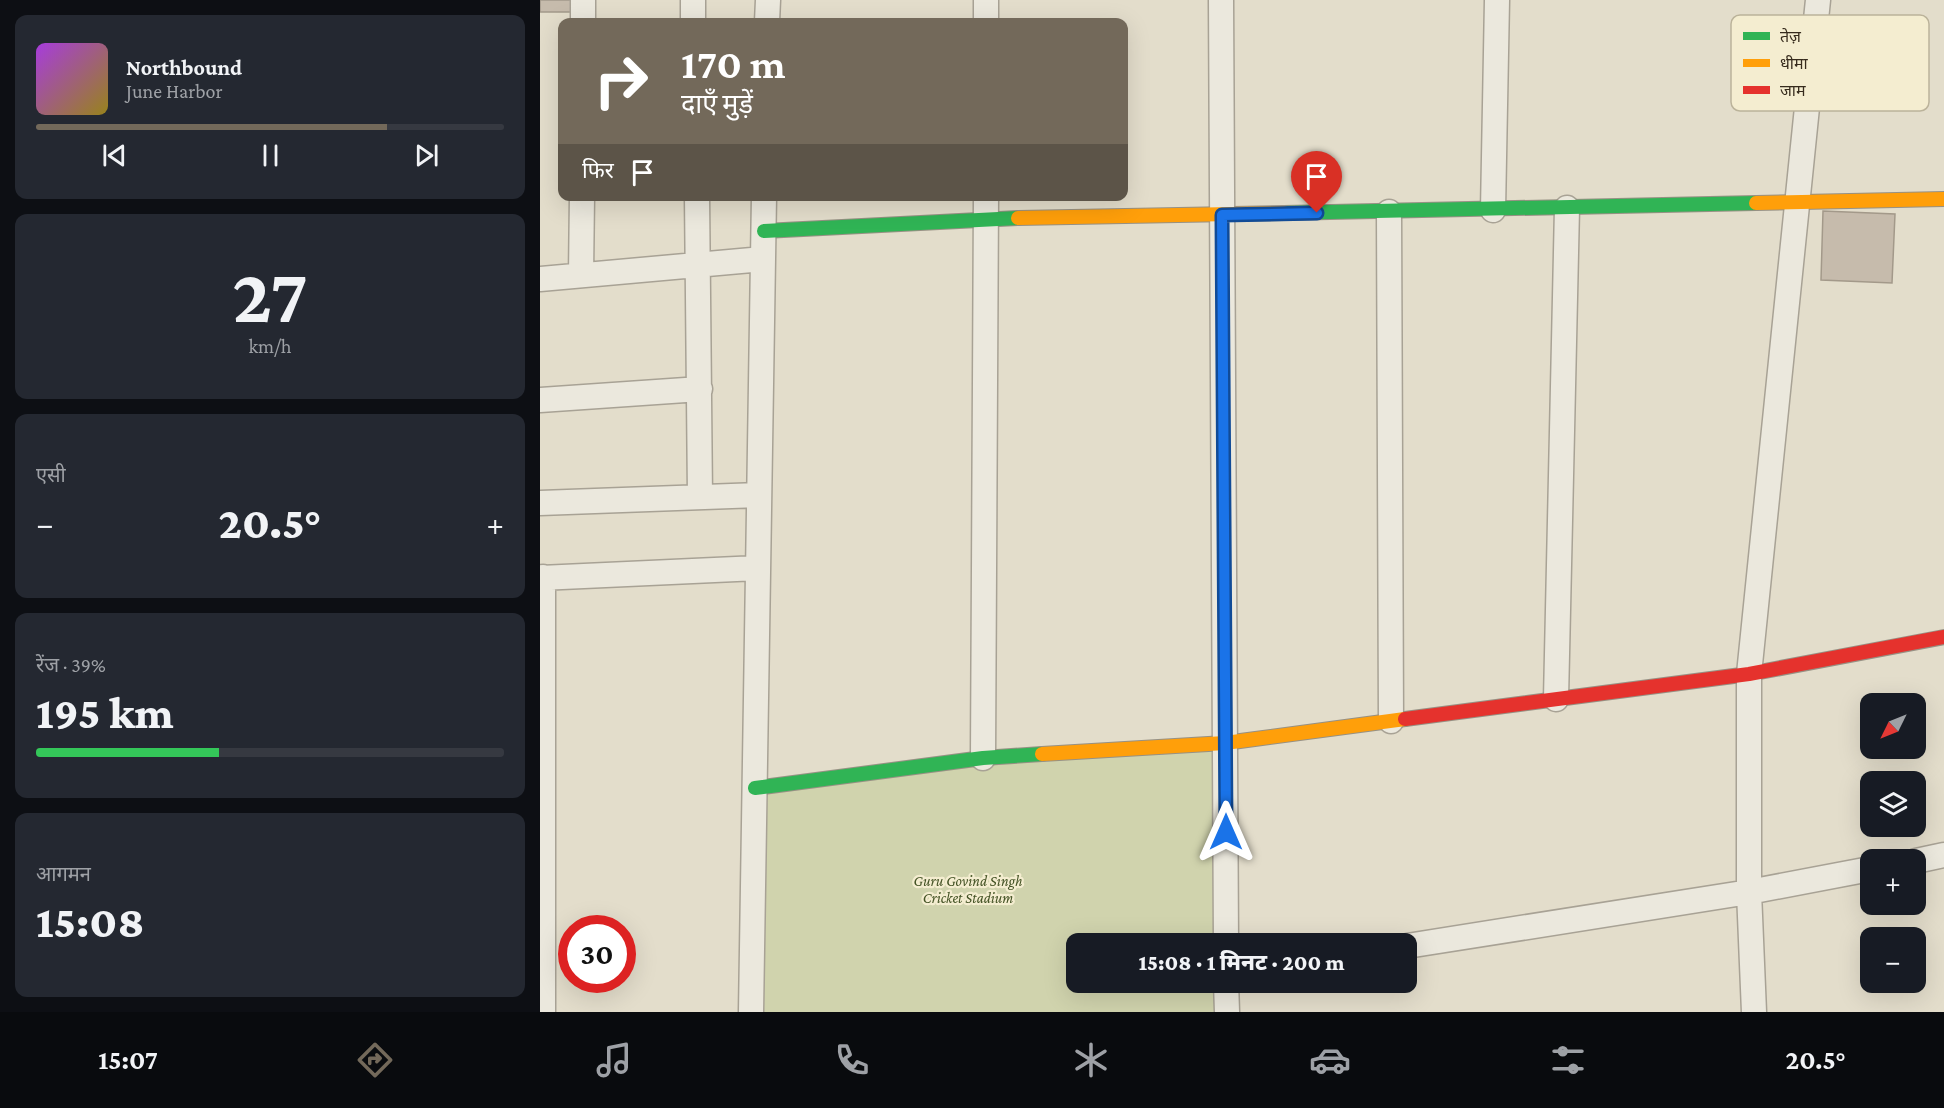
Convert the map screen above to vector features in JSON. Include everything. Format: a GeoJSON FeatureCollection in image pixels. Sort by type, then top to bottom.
{"type":"FeatureCollection","features":[{"type":"Feature","properties":{"kind":"street"},"geometry":{"type":"LineString","coordinates":[[582,18],[583,0]]}},
{"type":"Feature","properties":{"kind":"street"},"geometry":{"type":"LineString","coordinates":[[693,0],[693,18]]}},
{"type":"Feature","properties":{"kind":"street"},"geometry":{"type":"LineString","coordinates":[[767,18],[768,0]]}},
{"type":"Feature","properties":{"kind":"street"},"geometry":{"type":"LineString","coordinates":[[986,0],[986,18]]}},
{"type":"Feature","properties":{"kind":"street"},"geometry":{"type":"LineString","coordinates":[[1221,0],[1226,933]]}},
{"type":"Feature","properties":{"kind":"street"},"geometry":{"type":"LineString","coordinates":[[1493,210],[1497,0]]}},
{"type":"Feature","properties":{"kind":"street"},"geometry":{"type":"LineString","coordinates":[[1816,15],[1818,0]]}},
{"type":"Feature","properties":{"kind":"street"},"geometry":{"type":"LineString","coordinates":[[1754,1012],[1749,892],[1749,674],[1807,111]]}},
{"type":"Feature","properties":{"kind":"street"},"geometry":{"type":"LineString","coordinates":[[764,231],[986,208],[1222,215],[1493,210],[1798,200],[1944,199]]}},
{"type":"Feature","properties":{"kind":"street"},"geometry":{"type":"LineString","coordinates":[[581,275],[582,201]]}},
{"type":"Feature","properties":{"kind":"street"},"geometry":{"type":"LineString","coordinates":[[697,201],[700,497]]}},
{"type":"Feature","properties":{"kind":"street"},"geometry":{"type":"LineString","coordinates":[[751,1012],[764,201]]}},
{"type":"Feature","properties":{"kind":"street"},"geometry":{"type":"LineString","coordinates":[[983,758],[986,208]]}},
{"type":"Feature","properties":{"kind":"street"},"geometry":{"type":"LineString","coordinates":[[1556,699],[1567,208]]}},
{"type":"Feature","properties":{"kind":"street"},"geometry":{"type":"LineString","coordinates":[[1389,212],[1391,721]]}},
{"type":"Feature","properties":{"kind":"street"},"geometry":{"type":"LineString","coordinates":[[540,279],[763,259]]}},
{"type":"Feature","properties":{"kind":"street"},"geometry":{"type":"LineString","coordinates":[[540,400],[700,389]]}},
{"type":"Feature","properties":{"kind":"street"},"geometry":{"type":"LineString","coordinates":[[540,503],[759,495]]}},
{"type":"Feature","properties":{"kind":"street"},"geometry":{"type":"LineString","coordinates":[[543,1012],[541,577],[758,568]]}},
{"type":"Feature","properties":{"kind":"street"},"geometry":{"type":"LineString","coordinates":[[755,788],[983,758],[1225,743],[1749,674],[1944,638]]}},
{"type":"Feature","properties":{"kind":"street"},"geometry":{"type":"LineString","coordinates":[[1926,859],[1944,855]]}},
{"type":"Feature","properties":{"kind":"street"},"geometry":{"type":"LineString","coordinates":[[1417,944],[1749,892],[1860,871]]}},
{"type":"Feature","properties":{"kind":"street"},"geometry":{"type":"LineString","coordinates":[[1226,993],[1227,1012]]}},
{"type":"Feature","properties":{"kind":"green space","name":"Guru Govind Singh Cricket Stadium"},"geometry":{"type":"Polygon","coordinates":[[[1225,743],[1230,933],[1066,933],[1066,993],[1231,993],[1231,1012],[751,1012],[755,788],[1225,743]]]}},
{"type":"Feature","properties":{"kind":"building"},"geometry":{"type":"Polygon","coordinates":[[[540,0],[574,0],[574,12],[540,12],[540,0]]]}},
{"type":"Feature","properties":{"kind":"building"},"geometry":{"type":"Polygon","coordinates":[[[1823,211],[1895,214],[1892,283],[1821,280],[1823,211]]]}},
{"type":"Feature","properties":{"kind":"traffic: fast"},"geometry":{"type":"LineString","coordinates":[[1284,213],[1756,203]]}},
{"type":"Feature","properties":{"kind":"traffic: fast"},"geometry":{"type":"LineString","coordinates":[[764,231],[1018,218]]}},
{"type":"Feature","properties":{"kind":"traffic: fast"},"geometry":{"type":"LineString","coordinates":[[755,788],[983,758],[1042,754]]}},
{"type":"Feature","properties":{"kind":"traffic: slow"},"geometry":{"type":"LineString","coordinates":[[1756,203],[1944,199]]}},
{"type":"Feature","properties":{"kind":"traffic: slow"},"geometry":{"type":"LineString","coordinates":[[1018,218],[1284,213]]}},
{"type":"Feature","properties":{"kind":"traffic: slow"},"geometry":{"type":"LineString","coordinates":[[1042,754],[1225,743],[1405,719]]}},
{"type":"Feature","properties":{"kind":"traffic: jam"},"geometry":{"type":"LineString","coordinates":[[1405,719],[1749,674],[1944,637]]}},
{"type":"Feature","properties":{"kind":"route"},"geometry":{"type":"LineString","coordinates":[[1226,832],[1222,215],[1317,213]]}}]}
